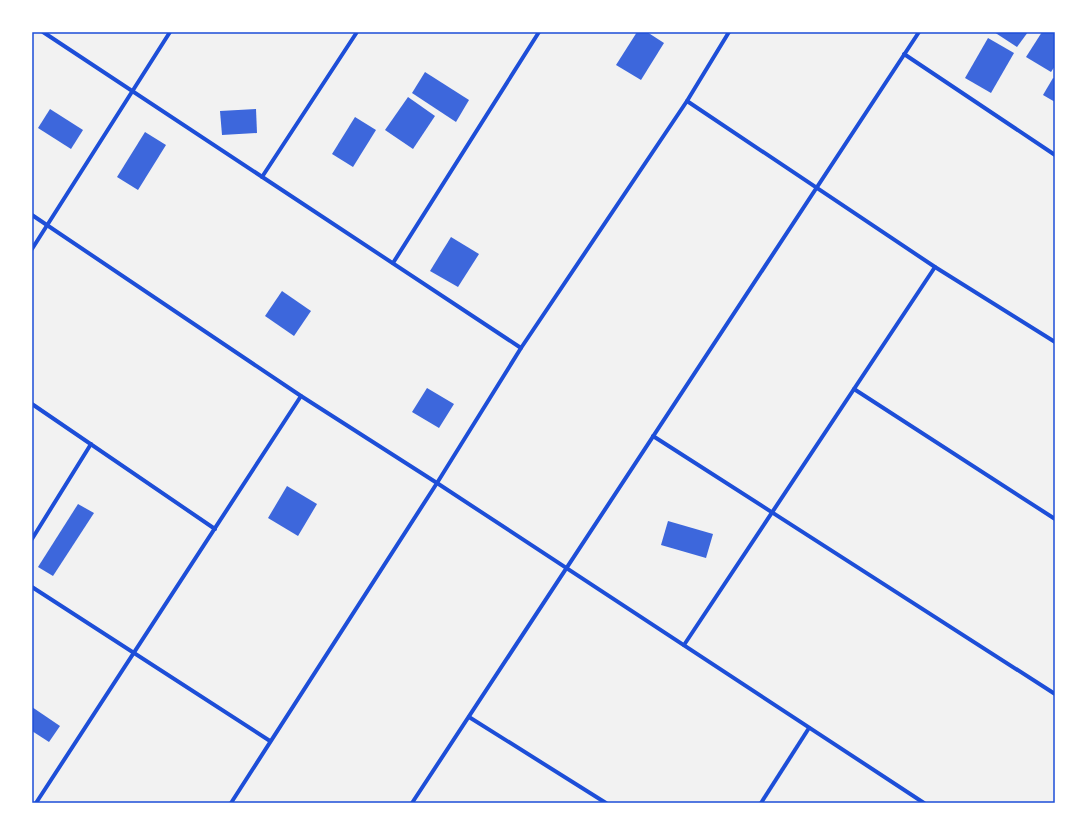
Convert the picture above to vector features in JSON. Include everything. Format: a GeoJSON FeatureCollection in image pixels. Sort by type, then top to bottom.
{"type":"FeatureCollection","features":[{"type":"Feature","properties":{"kind":"street"},"geometry":{"type":"LineString","coordinates":[[43,32],[521,348]]}},
{"type":"Feature","properties":{"kind":"street"},"geometry":{"type":"LineString","coordinates":[[32,249],[46,224],[170,32]]}},
{"type":"Feature","properties":{"kind":"street"},"geometry":{"type":"LineString","coordinates":[[262,177],[357,32]]}},
{"type":"Feature","properties":{"kind":"street"},"geometry":{"type":"LineString","coordinates":[[393,263],[539,32]]}},
{"type":"Feature","properties":{"kind":"street"},"geometry":{"type":"LineString","coordinates":[[231,803],[437,483],[521,348],[687,101],[729,32]]}},
{"type":"Feature","properties":{"kind":"street"},"geometry":{"type":"LineString","coordinates":[[412,803],[919,32]]}},
{"type":"Feature","properties":{"kind":"street"},"geometry":{"type":"LineString","coordinates":[[904,54],[1055,155]]}},
{"type":"Feature","properties":{"kind":"street"},"geometry":{"type":"LineString","coordinates":[[687,101],[817,186],[935,267],[1055,342]]}},
{"type":"Feature","properties":{"kind":"street"},"geometry":{"type":"LineString","coordinates":[[32,215],[301,396],[566,567],[924,803]]}},
{"type":"Feature","properties":{"kind":"street"},"geometry":{"type":"LineString","coordinates":[[684,645],[935,267]]}},
{"type":"Feature","properties":{"kind":"street"},"geometry":{"type":"LineString","coordinates":[[854,389],[1055,519]]}},
{"type":"Feature","properties":{"kind":"street"},"geometry":{"type":"LineString","coordinates":[[36,803],[301,396]]}},
{"type":"Feature","properties":{"kind":"street"},"geometry":{"type":"LineString","coordinates":[[32,404],[215,529]]}},
{"type":"Feature","properties":{"kind":"street"},"geometry":{"type":"LineString","coordinates":[[653,436],[1055,694]]}},
{"type":"Feature","properties":{"kind":"street"},"geometry":{"type":"LineString","coordinates":[[32,539],[91,444]]}},
{"type":"Feature","properties":{"kind":"street"},"geometry":{"type":"LineString","coordinates":[[32,586],[270,741]]}},
{"type":"Feature","properties":{"kind":"street"},"geometry":{"type":"LineString","coordinates":[[469,717],[606,803]]}},
{"type":"Feature","properties":{"kind":"street"},"geometry":{"type":"LineString","coordinates":[[761,803],[809,728]]}},
{"type":"Feature","properties":{"kind":"building"},"geometry":{"type":"Polygon","coordinates":[[[637,32],[647,32],[664,43],[641,80],[616,65],[637,32]]]}},
{"type":"Feature","properties":{"kind":"building"},"geometry":{"type":"Polygon","coordinates":[[[994,32],[1028,32],[1017,47],[994,32]]]}},
{"type":"Feature","properties":{"kind":"building"},"geometry":{"type":"Polygon","coordinates":[[[1042,32],[1055,32],[1055,66],[1051,72],[1026,57],[1042,32]]]}},
{"type":"Feature","properties":{"kind":"building"},"geometry":{"type":"Polygon","coordinates":[[[988,38],[1014,53],[991,93],[965,78],[988,38]]]}},
{"type":"Feature","properties":{"kind":"building"},"geometry":{"type":"Polygon","coordinates":[[[425,72],[469,100],[456,122],[412,93],[425,72]]]}},
{"type":"Feature","properties":{"kind":"building"},"geometry":{"type":"Polygon","coordinates":[[[1053,78],[1055,79],[1055,102],[1043,95],[1053,78]]]}},
{"type":"Feature","properties":{"kind":"building"},"geometry":{"type":"Polygon","coordinates":[[[408,97],[435,116],[413,149],[385,130],[408,97]]]}},
{"type":"Feature","properties":{"kind":"building"},"geometry":{"type":"Polygon","coordinates":[[[50,109],[83,130],[71,149],[38,128],[50,109]]]}},
{"type":"Feature","properties":{"kind":"building"},"geometry":{"type":"Polygon","coordinates":[[[256,109],[257,133],[222,135],[220,111],[256,109]]]}},
{"type":"Feature","properties":{"kind":"building"},"geometry":{"type":"Polygon","coordinates":[[[355,117],[376,130],[353,167],[332,154],[355,117]]]}},
{"type":"Feature","properties":{"kind":"building"},"geometry":{"type":"Polygon","coordinates":[[[145,132],[166,145],[138,190],[117,177],[145,132]]]}},
{"type":"Feature","properties":{"kind":"building"},"geometry":{"type":"Polygon","coordinates":[[[451,237],[479,254],[458,287],[430,271],[451,237]]]}},
{"type":"Feature","properties":{"kind":"building"},"geometry":{"type":"Polygon","coordinates":[[[282,291],[311,311],[294,336],[265,316],[282,291]]]}},
{"type":"Feature","properties":{"kind":"building"},"geometry":{"type":"Polygon","coordinates":[[[427,388],[454,404],[439,428],[412,412],[427,388]]]}},
{"type":"Feature","properties":{"kind":"building"},"geometry":{"type":"Polygon","coordinates":[[[287,486],[317,504],[298,536],[268,518],[287,486]]]}},
{"type":"Feature","properties":{"kind":"building"},"geometry":{"type":"Polygon","coordinates":[[[78,504],[94,513],[53,576],[38,567],[78,504]]]}},
{"type":"Feature","properties":{"kind":"building"},"geometry":{"type":"Polygon","coordinates":[[[668,521],[713,534],[706,558],[661,545],[668,521]]]}},
{"type":"Feature","properties":{"kind":"building"},"geometry":{"type":"Polygon","coordinates":[[[32,707],[60,726],[49,742],[32,731],[32,707]]]}}]}
